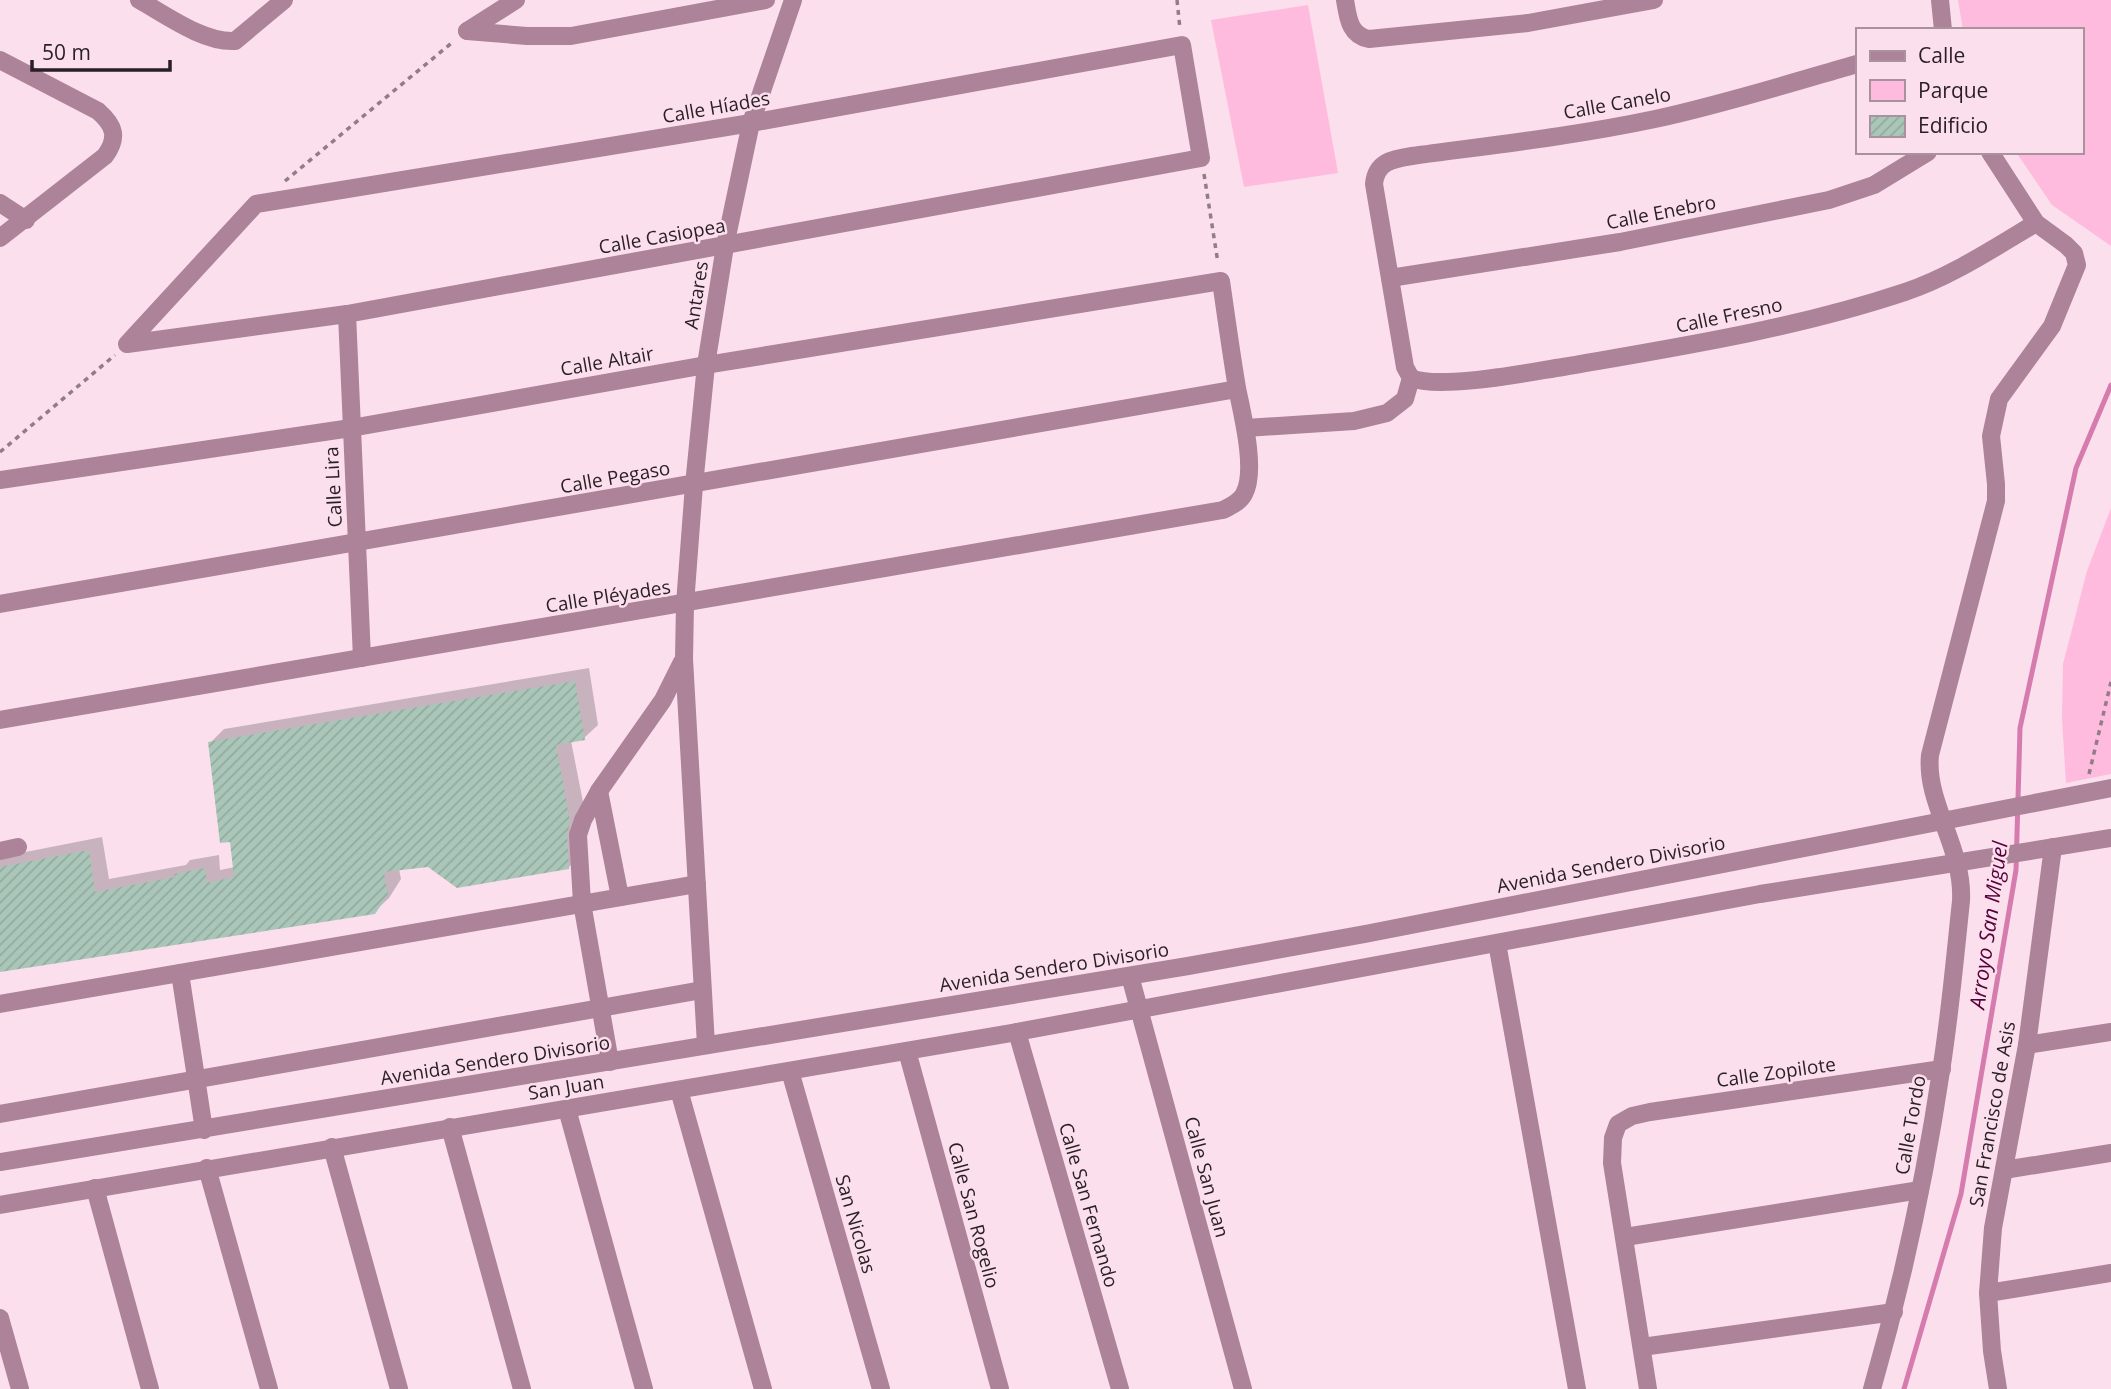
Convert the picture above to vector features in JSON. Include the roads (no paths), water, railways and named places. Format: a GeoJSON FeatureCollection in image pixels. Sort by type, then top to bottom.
{"type":"FeatureCollection","features":[{"type":"Feature","properties":{"kind":"street"},"geometry":{"type":"LineString","coordinates":[[139,0],[209,37],[235,41],[284,0]]}},
{"type":"Feature","properties":{"kind":"street"},"geometry":{"type":"LineString","coordinates":[[516,0],[467,31],[527,36],[571,36],[766,0]]}},
{"type":"Feature","properties":{"kind":"street","name":"Antares"},"geometry":{"type":"LineString","coordinates":[[706,1045],[684,659],[685,604],[694,485],[706,365],[724,246],[751,122],[793,0]]}},
{"type":"Feature","properties":{"kind":"street"},"geometry":{"type":"LineString","coordinates":[[1345,0],[1354,32],[1359,37],[1369,39],[1528,23],[1654,0]]}},
{"type":"Feature","properties":{"kind":"street"},"geometry":{"type":"LineString","coordinates":[[1940,0],[1943,28]]}},
{"type":"Feature","properties":{"kind":"street","name":"Calle Híades"},"geometry":{"type":"LineString","coordinates":[[127,344],[256,204],[751,122],[1182,45],[1201,158]]}},
{"type":"Feature","properties":{"kind":"street"},"geometry":{"type":"LineString","coordinates":[[0,60],[98,111],[110,121],[113,134],[113,145],[105,156],[0,238]]}},
{"type":"Feature","properties":{"kind":"street","name":"Calle Canelo"},"geometry":{"type":"LineString","coordinates":[[1390,278],[1374,184],[1377,169],[1393,159],[1654,119],[1712,106],[1856,64]]}},
{"type":"Feature","properties":{"kind":"street","name":"Calle Enebro"},"geometry":{"type":"LineString","coordinates":[[1390,278],[1620,242],[1829,200],[1874,185],[1925,154]]}},
{"type":"Feature","properties":{"kind":"street"},"geometry":{"type":"LineString","coordinates":[[1991,154],[2036,223]]}},
{"type":"Feature","properties":{"kind":"street","name":"Calle Casiopea"},"geometry":{"type":"LineString","coordinates":[[127,344],[347,314],[1201,158]]}},
{"type":"Feature","properties":{"kind":"street"},"geometry":{"type":"LineString","coordinates":[[0,203],[26,220]]}},
{"type":"Feature","properties":{"kind":"street","name":"Calle Tordo"},"geometry":{"type":"LineString","coordinates":[[1872,1389],[1894,1312],[1920,1190],[1942,1069],[1961,901],[1963,862],[1944,820],[1929,766],[1996,501],[1991,436],[1999,399],[2052,326],[2076,271],[2074,253],[2036,223]]}},
{"type":"Feature","properties":{"kind":"street","name":"Calle Fresno"},"geometry":{"type":"LineString","coordinates":[[1411,378],[1427,383],[1507,376],[1701,343],[1823,317],[1908,291],[1962,268],[2036,223]]}},
{"type":"Feature","properties":{"kind":"street"},"geometry":{"type":"LineString","coordinates":[[1237,389],[1246,428],[1354,421],[1387,414],[1405,399],[1411,378],[1405,367],[1390,278]]}},
{"type":"Feature","properties":{"kind":"street","name":"Calle Altair"},"geometry":{"type":"LineString","coordinates":[[0,480],[351,428],[706,365],[1221,281],[1237,389]]}},
{"type":"Feature","properties":{"kind":"street","name":"Calle Lira"},"geometry":{"type":"LineString","coordinates":[[347,314],[362,658]]}},
{"type":"Feature","properties":{"kind":"street","name":"Calle Pegaso"},"geometry":{"type":"LineString","coordinates":[[0,604],[1237,389]]}},
{"type":"Feature","properties":{"kind":"street","name":"Calle Pléyades"},"geometry":{"type":"LineString","coordinates":[[0,720],[1223,510],[1238,502],[1245,494],[1249,480],[1246,428]]}},
{"type":"Feature","properties":{"kind":"street"},"geometry":{"type":"LineString","coordinates":[[610,1062],[582,903],[578,835],[599,791],[657,710],[684,659]]}},
{"type":"Feature","properties":{"kind":"street","name":"Avenida Sendero Divisorio"},"geometry":{"type":"LineString","coordinates":[[0,1162],[1130,976],[1364,934],[2111,788]]}},
{"type":"Feature","properties":{"kind":"street"},"geometry":{"type":"LineString","coordinates":[[599,791],[620,897]]}},
{"type":"Feature","properties":{"kind":"street"},"geometry":{"type":"LineString","coordinates":[[1139,1010],[1760,894],[2111,838]]}},
{"type":"Feature","properties":{"kind":"street"},"geometry":{"type":"LineString","coordinates":[[0,851],[18,847]]}},
{"type":"Feature","properties":{"kind":"street","name":"San Francisco de Asis"},"geometry":{"type":"LineString","coordinates":[[1998,1389],[1988,1293],[1993,1228],[2027,1045],[2049,848]]}},
{"type":"Feature","properties":{"kind":"street"},"geometry":{"type":"LineString","coordinates":[[0,1004],[697,884]]}},
{"type":"Feature","properties":{"kind":"street"},"geometry":{"type":"LineString","coordinates":[[1497,943],[1577,1389]]}},
{"type":"Feature","properties":{"kind":"street"},"geometry":{"type":"LineString","coordinates":[[180,973],[204,1130]]}},
{"type":"Feature","properties":{"kind":"street","name":"Calle San Juan"},"geometry":{"type":"LineString","coordinates":[[1130,976],[1243,1389]]}},
{"type":"Feature","properties":{"kind":"street"},"geometry":{"type":"LineString","coordinates":[[0,1114],[702,990]]}},
{"type":"Feature","properties":{"kind":"street","name":"San Juan"},"geometry":{"type":"LineString","coordinates":[[0,1205],[450,1126],[790,1072],[1139,1010]]}},
{"type":"Feature","properties":{"kind":"street","name":"Calle San Fernando"},"geometry":{"type":"LineString","coordinates":[[1017,1032],[1120,1389]]}},
{"type":"Feature","properties":{"kind":"street"},"geometry":{"type":"LineString","coordinates":[[2027,1045],[2111,1032]]}},
{"type":"Feature","properties":{"kind":"street","name":"Calle San Rogelio"},"geometry":{"type":"LineString","coordinates":[[907,1051],[1000,1389]]}},
{"type":"Feature","properties":{"kind":"street","name":"Calle Zopilote"},"geometry":{"type":"LineString","coordinates":[[1625,1237],[1612,1163],[1613,1138],[1618,1124],[1632,1116],[1942,1069]]}},
{"type":"Feature","properties":{"kind":"street","name":"San Nicolas"},"geometry":{"type":"LineString","coordinates":[[790,1072],[881,1389]]}},
{"type":"Feature","properties":{"kind":"street"},"geometry":{"type":"LineString","coordinates":[[680,1090],[762,1389]]}},
{"type":"Feature","properties":{"kind":"street"},"geometry":{"type":"LineString","coordinates":[[568,1109],[644,1389]]}},
{"type":"Feature","properties":{"kind":"street"},"geometry":{"type":"LineString","coordinates":[[450,1126],[522,1389]]}},
{"type":"Feature","properties":{"kind":"street"},"geometry":{"type":"LineString","coordinates":[[332,1147],[398,1389]]}},
{"type":"Feature","properties":{"kind":"street"},"geometry":{"type":"LineString","coordinates":[[2004,1170],[2111,1153]]}},
{"type":"Feature","properties":{"kind":"street"},"geometry":{"type":"LineString","coordinates":[[207,1168],[269,1389]]}},
{"type":"Feature","properties":{"kind":"street"},"geometry":{"type":"LineString","coordinates":[[95,1188],[150,1389]]}},
{"type":"Feature","properties":{"kind":"street"},"geometry":{"type":"LineString","coordinates":[[1648,1389],[1625,1237],[1920,1190]]}},
{"type":"Feature","properties":{"kind":"street"},"geometry":{"type":"LineString","coordinates":[[1988,1293],[2111,1273]]}},
{"type":"Feature","properties":{"kind":"street"},"geometry":{"type":"LineString","coordinates":[[1642,1347],[1894,1312]]}},
{"type":"Feature","properties":{"kind":"street"},"geometry":{"type":"LineString","coordinates":[[0,1318],[20,1389]]}},
{"type":"Feature","properties":{"kind":"waterway","name":"Arroyo San Miguel"},"geometry":{"type":"LineString","coordinates":[[1904,1389],[1961,1194],[2016,870],[2020,728],[2076,468],[2111,385]]}}]}
